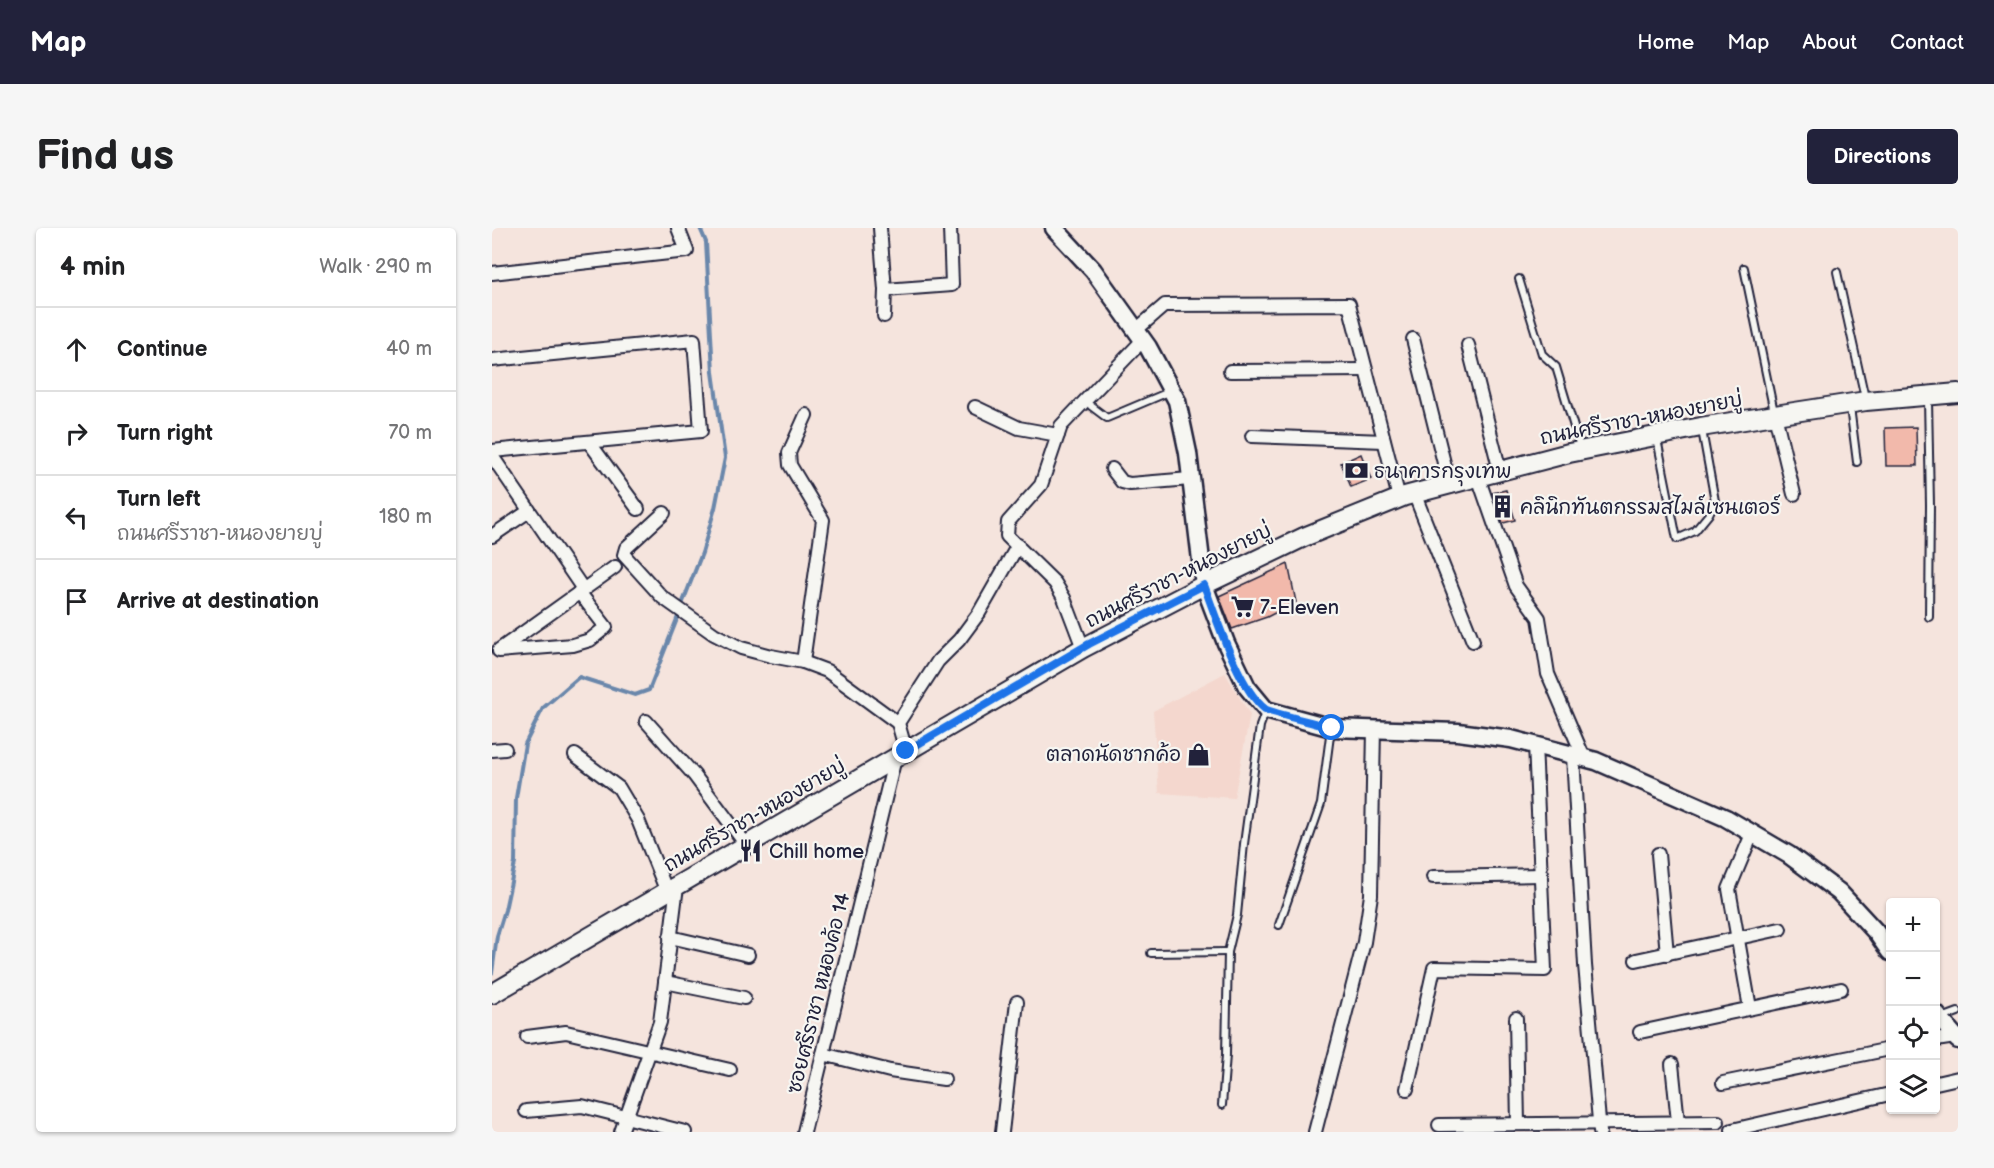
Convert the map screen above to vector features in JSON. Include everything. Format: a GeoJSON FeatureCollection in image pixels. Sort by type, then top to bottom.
{"type":"FeatureCollection","features":[{"type":"Feature","properties":{"kind":"main road","name":"ถนนศรีราชา-หนองยายบู่"},"geometry":{"type":"LineString","coordinates":[[495,992],[1083,648],[1204,585],[1304,537],[1407,496],[1449,483],[1581,451],[1701,427],[1858,402],[1958,393]]}},
{"type":"Feature","properties":{"kind":"street"},"geometry":{"type":"LineString","coordinates":[[492,273],[687,251],[678,228]]}},
{"type":"Feature","properties":{"kind":"street"},"geometry":{"type":"LineString","coordinates":[[880,228],[885,291],[884,316]]}},
{"type":"Feature","properties":{"kind":"street"},"geometry":{"type":"LineString","coordinates":[[885,291],[952,285],[950,228]]}},
{"type":"Feature","properties":{"kind":"street"},"geometry":{"type":"LineString","coordinates":[[1054,228],[1092,270],[1139,335],[1177,401],[1188,453],[1204,585],[1226,643],[1247,687],[1266,710],[1332,728],[1458,732],[1511,739],[1596,761],[1726,818],[1789,855],[1839,892],[1886,946]]}},
{"type":"Feature","properties":{"kind":"street"},"geometry":{"type":"LineString","coordinates":[[1083,648],[1064,598],[1055,583],[1018,544],[1007,536],[1008,522],[1041,485],[1061,426],[1165,305],[1349,304],[1384,441],[1473,641]]}},
{"type":"Feature","properties":{"kind":"street"},"geometry":{"type":"LineString","coordinates":[[1413,339],[1449,483]]}},
{"type":"Feature","properties":{"kind":"street"},"geometry":{"type":"LineString","coordinates":[[492,360],[694,340],[701,430],[492,451]]}},
{"type":"Feature","properties":{"kind":"street"},"geometry":{"type":"LineString","coordinates":[[1468,345],[1500,471]]}},
{"type":"Feature","properties":{"kind":"street"},"geometry":{"type":"LineString","coordinates":[[1230,371],[1366,370]]}},
{"type":"Feature","properties":{"kind":"street"},"geometry":{"type":"LineString","coordinates":[[975,407],[1019,428],[1058,435]]}},
{"type":"Feature","properties":{"kind":"street"},"geometry":{"type":"LineString","coordinates":[[803,662],[823,520],[790,465],[789,453],[806,415]]}},
{"type":"Feature","properties":{"kind":"street"},"geometry":{"type":"LineString","coordinates":[[1775,415],[1794,494]]}},
{"type":"Feature","properties":{"kind":"street"},"geometry":{"type":"LineString","coordinates":[[1252,436],[1384,441]]}},
{"type":"Feature","properties":{"kind":"street"},"geometry":{"type":"LineString","coordinates":[[589,442],[638,509]]}},
{"type":"Feature","properties":{"kind":"street"},"geometry":{"type":"LineString","coordinates":[[492,456],[606,627],[590,640],[573,645],[496,651]]}},
{"type":"Feature","properties":{"kind":"street"},"geometry":{"type":"LineString","coordinates":[[1112,469],[1122,482],[1130,484],[1190,479]]}},
{"type":"Feature","properties":{"kind":"street"},"geometry":{"type":"LineString","coordinates":[[1478,477],[1516,586],[1539,618],[1548,674],[1579,757],[1585,965],[1599,1128]]}},
{"type":"Feature","properties":{"kind":"street"},"geometry":{"type":"LineString","coordinates":[[492,536],[529,511]]}},
{"type":"Feature","properties":{"kind":"street"},"geometry":{"type":"LineString","coordinates":[[664,513],[626,548],[624,555],[662,597],[714,634],[741,648],[803,662],[827,671],[898,723]]}},
{"type":"Feature","properties":{"kind":"street"},"geometry":{"type":"LineString","coordinates":[[901,755],[898,723],[938,661],[959,640],[979,613],[1018,544]]}},
{"type":"Feature","properties":{"kind":"street"},"geometry":{"type":"LineString","coordinates":[[496,651],[615,567]]}},
{"type":"Feature","properties":{"kind":"street"},"geometry":{"type":"LineString","coordinates":[[646,721],[694,775],[747,846]]}},
{"type":"Feature","properties":{"kind":"street"},"geometry":{"type":"LineString","coordinates":[[1315,1132],[1364,942],[1371,895],[1374,728]]}},
{"type":"Feature","properties":{"kind":"street"},"geometry":{"type":"LineString","coordinates":[[1407,1089],[1434,968],[1545,970],[1535,744]]}},
{"type":"Feature","properties":{"kind":"street"},"geometry":{"type":"LineString","coordinates":[[575,755],[619,788],[638,820],[672,889],[670,937],[660,1022],[621,1132]]}},
{"type":"Feature","properties":{"kind":"street","name":"ซอยศรีราชา หนองค้อ 14"},"geometry":{"type":"LineString","coordinates":[[804,1132],[901,755]]}},
{"type":"Feature","properties":{"kind":"street"},"geometry":{"type":"LineString","coordinates":[[1750,1008],[1729,889],[1752,834]]}},
{"type":"Feature","properties":{"kind":"street"},"geometry":{"type":"LineString","coordinates":[[1658,854],[1667,954]]}},
{"type":"Feature","properties":{"kind":"street"},"geometry":{"type":"LineString","coordinates":[[1433,877],[1541,875]]}},
{"type":"Feature","properties":{"kind":"street"},"geometry":{"type":"LineString","coordinates":[[1636,960],[1780,929]]}},
{"type":"Feature","properties":{"kind":"street"},"geometry":{"type":"LineString","coordinates":[[670,937],[748,955]]}},
{"type":"Feature","properties":{"kind":"street"},"geometry":{"type":"LineString","coordinates":[[665,982],[744,998]]}},
{"type":"Feature","properties":{"kind":"street"},"geometry":{"type":"LineString","coordinates":[[1640,1032],[1841,989]]}},
{"type":"Feature","properties":{"kind":"street"},"geometry":{"type":"LineString","coordinates":[[1002,1132],[1017,1002]]}},
{"type":"Feature","properties":{"kind":"street"},"geometry":{"type":"LineString","coordinates":[[1516,1018],[1518,1124]]}},
{"type":"Feature","properties":{"kind":"street"},"geometry":{"type":"LineString","coordinates":[[1940,1018],[1956,1038]]}},
{"type":"Feature","properties":{"kind":"street"},"geometry":{"type":"LineString","coordinates":[[527,1037],[566,1032],[730,1070]]}},
{"type":"Feature","properties":{"kind":"street"},"geometry":{"type":"LineString","coordinates":[[1940,1040],[1956,1038]]}},
{"type":"Feature","properties":{"kind":"street"},"geometry":{"type":"LineString","coordinates":[[1724,1083],[1886,1051]]}},
{"type":"Feature","properties":{"kind":"street"},"geometry":{"type":"LineString","coordinates":[[823,1054],[890,1071],[944,1079]]}},
{"type":"Feature","properties":{"kind":"street"},"geometry":{"type":"LineString","coordinates":[[1672,1064],[1678,1122]]}},
{"type":"Feature","properties":{"kind":"street"},"geometry":{"type":"LineString","coordinates":[[1940,1082],[1958,1078]]}},
{"type":"Feature","properties":{"kind":"street"},"geometry":{"type":"LineString","coordinates":[[1732,1130],[1886,1095]]}},
{"type":"Feature","properties":{"kind":"street"},"geometry":{"type":"LineString","coordinates":[[526,1111],[582,1106],[685,1132]]}},
{"type":"Feature","properties":{"kind":"street"},"geometry":{"type":"LineString","coordinates":[[1439,1125],[1518,1124],[1599,1128],[1678,1122],[1718,1122]]}},
{"type":"Feature","properties":{"kind":"lane"},"geometry":{"type":"LineString","coordinates":[[1744,268],[1775,415]]}},
{"type":"Feature","properties":{"kind":"lane"},"geometry":{"type":"LineString","coordinates":[[1837,272],[1858,402],[1857,462]]}},
{"type":"Feature","properties":{"kind":"lane"},"geometry":{"type":"LineString","coordinates":[[1519,279],[1542,354],[1556,367],[1581,451]]}},
{"type":"Feature","properties":{"kind":"lane"},"geometry":{"type":"LineString","coordinates":[[1091,406],[1107,418],[1171,391]]}},
{"type":"Feature","properties":{"kind":"lane"},"geometry":{"type":"LineString","coordinates":[[1928,396],[1929,617]]}},
{"type":"Feature","properties":{"kind":"lane"},"geometry":{"type":"LineString","coordinates":[[1657,436],[1677,539],[1695,531],[1709,514],[1715,501],[1701,427]]}},
{"type":"Feature","properties":{"kind":"lane"},"geometry":{"type":"LineString","coordinates":[[1222,1105],[1226,1055],[1228,952],[1237,915],[1260,726],[1266,710]]}},
{"type":"Feature","properties":{"kind":"lane"},"geometry":{"type":"LineString","coordinates":[[1279,926],[1321,804],[1332,728]]}},
{"type":"Feature","properties":{"kind":"lane"},"geometry":{"type":"LineString","coordinates":[[1151,952],[1228,952]]}},
{"type":"Feature","properties":{"kind":"lane"},"geometry":{"type":"LineString","coordinates":[[1940,1016],[1958,1012]]}},
{"type":"Feature","properties":{"kind":"shaded area","name":"ตลาดนัดชากค้อ"},"geometry":{"type":"Polygon","coordinates":[[[1225,673],[1250,715],[1234,798],[1159,793],[1153,711],[1225,673]]]}},
{"type":"Feature","properties":{"kind":"building"},"geometry":{"type":"Polygon","coordinates":[[[1916,427],[1917,466],[1886,466],[1885,428],[1916,427]]]}},
{"type":"Feature","properties":{"kind":"building","name":"ธนาคารกรุงเทพ"},"geometry":{"type":"Polygon","coordinates":[[[1361,454],[1371,479],[1351,487],[1341,463],[1361,454]]]}},
{"type":"Feature","properties":{"kind":"building","name":"คลินิกทันตกรรมสไมล์เซนเตอร์"},"geometry":{"type":"Polygon","coordinates":[[[1506,490],[1515,520],[1503,523],[1492,493],[1506,490]]]}},
{"type":"Feature","properties":{"kind":"building"},"geometry":{"type":"Polygon","coordinates":[[[1288,564],[1296,602],[1267,617],[1232,629],[1219,596],[1288,564]]]}},
{"type":"Feature","properties":{"kind":"waterway"},"geometry":{"type":"LineString","coordinates":[[681,607],[702,553],[715,508],[725,458],[713,372],[706,242],[700,228]]}},
{"type":"Feature","properties":{"kind":"waterway"},"geometry":{"type":"LineString","coordinates":[[492,973],[497,936],[515,863],[516,798],[525,744],[543,708],[579,677],[635,695],[649,690],[679,614]]}},
{"type":"Feature","properties":{"kind":"place","name":"ธนาคารกรุงเทพ"},"geometry":{"type":"Point","coordinates":[1356,471]}},
{"type":"Feature","properties":{"kind":"place","name":"คลินิกทันตกรรมสไมล์เซนเตอร์"},"geometry":{"type":"Point","coordinates":[1502,507]}},
{"type":"Feature","properties":{"kind":"place","name":"7-Eleven"},"geometry":{"type":"Point","coordinates":[1242,607]}},
{"type":"Feature","properties":{"kind":"place","name":"ตลาดนัดชากค้อ"},"geometry":{"type":"Point","coordinates":[1199,754]}},
{"type":"Feature","properties":{"kind":"place","name":"Chill home"},"geometry":{"type":"Point","coordinates":[751,851]}},
{"type":"Feature","properties":{"kind":"route"},"geometry":{"type":"LineString","coordinates":[[906,751],[1089,644],[1204,585],[1226,643],[1247,687],[1266,710],[1332,728]]}}]}
